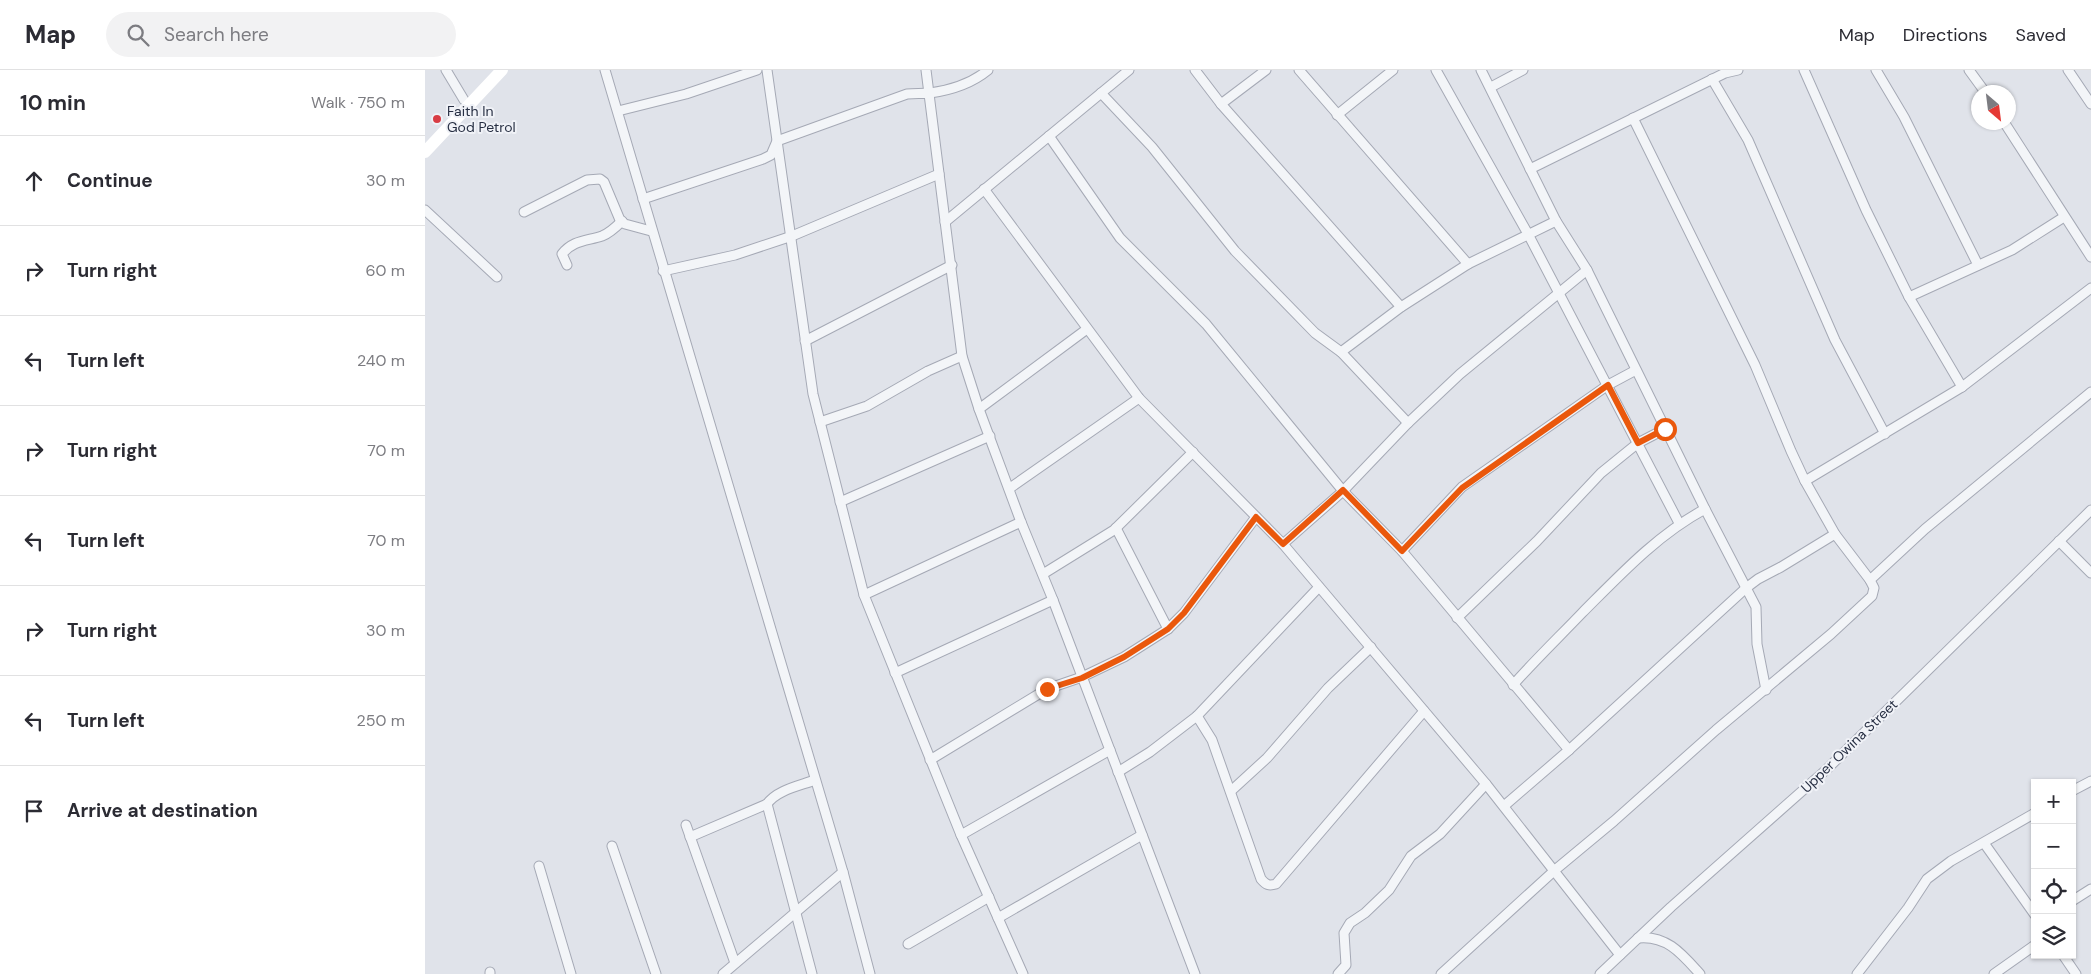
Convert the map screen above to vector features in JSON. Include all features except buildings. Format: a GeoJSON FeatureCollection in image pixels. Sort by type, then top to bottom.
{"type":"FeatureCollection","features":[{"type":"Feature","properties":{"kind":"main road"},"geometry":{"type":"LineString","coordinates":[[425,141],[491,70]]}},
{"type":"Feature","properties":{"kind":"main road"},"geometry":{"type":"LineString","coordinates":[[425,152],[502,70]]}},
{"type":"Feature","properties":{"kind":"street"},"geometry":{"type":"LineString","coordinates":[[446,70],[464,100]]}},
{"type":"Feature","properties":{"kind":"street"},"geometry":{"type":"LineString","coordinates":[[605,70],[651,231],[733,499],[843,872],[870,974]]}},
{"type":"Feature","properties":{"kind":"street"},"geometry":{"type":"LineString","coordinates":[[617,111],[686,94],[757,70]]}},
{"type":"Feature","properties":{"kind":"street"},"geometry":{"type":"LineString","coordinates":[[767,70],[813,394],[864,595],[961,835],[1023,974]]}},
{"type":"Feature","properties":{"kind":"street"},"geometry":{"type":"LineString","coordinates":[[926,70],[962,356],[979,409],[1010,488],[1021,522],[1043,574],[1195,974]]}},
{"type":"Feature","properties":{"kind":"street"},"geometry":{"type":"LineString","coordinates":[[643,199],[763,159],[771,155],[777,141],[907,94],[929,93],[962,86],[987,70]]}},
{"type":"Feature","properties":{"kind":"street"},"geometry":{"type":"LineString","coordinates":[[945,222],[1129,70]]}},
{"type":"Feature","properties":{"kind":"street"},"geometry":{"type":"LineString","coordinates":[[1195,70],[1221,104],[1401,307]]}},
{"type":"Feature","properties":{"kind":"street"},"geometry":{"type":"LineString","coordinates":[[1221,104],[1266,70]]}},
{"type":"Feature","properties":{"kind":"street"},"geometry":{"type":"LineString","coordinates":[[1299,70],[1468,264]]}},
{"type":"Feature","properties":{"kind":"street"},"geometry":{"type":"LineString","coordinates":[[1337,114],[1393,70]]}},
{"type":"Feature","properties":{"kind":"street"},"geometry":{"type":"LineString","coordinates":[[1436,70],[1528,234],[1679,524]]}},
{"type":"Feature","properties":{"kind":"street"},"geometry":{"type":"LineString","coordinates":[[1481,70],[1556,220],[1587,270],[1705,510],[1756,607],[1757,644],[1766,690]]}},
{"type":"Feature","properties":{"kind":"street"},"geometry":{"type":"LineString","coordinates":[[1491,87],[1523,70]]}},
{"type":"Feature","properties":{"kind":"street"},"geometry":{"type":"LineString","coordinates":[[1531,169],[1712,79],[1724,71],[1738,70]]}},
{"type":"Feature","properties":{"kind":"street"},"geometry":{"type":"LineString","coordinates":[[1804,70],[1866,210],[1909,297],[1962,387]]}},
{"type":"Feature","properties":{"kind":"street"},"geometry":{"type":"LineString","coordinates":[[1876,70],[1908,126],[1978,265]]}},
{"type":"Feature","properties":{"kind":"street"},"geometry":{"type":"LineString","coordinates":[[1969,70],[1980,85]]}},
{"type":"Feature","properties":{"kind":"street"},"geometry":{"type":"LineString","coordinates":[[2068,70],[2091,104]]}},
{"type":"Feature","properties":{"kind":"street"},"geometry":{"type":"LineString","coordinates":[[1712,79],[1748,140],[1835,340],[1885,434]]}},
{"type":"Feature","properties":{"kind":"street"},"geometry":{"type":"LineString","coordinates":[[1101,93],[1152,147],[1235,251],[1315,333],[1341,352],[1408,423]]}},
{"type":"Feature","properties":{"kind":"street"},"geometry":{"type":"LineString","coordinates":[[1441,974],[1555,870],[1865,603],[1872,596],[1874,588],[1871,580],[1835,534],[1805,481],[1755,365],[1633,118]]}},
{"type":"Feature","properties":{"kind":"street"},"geometry":{"type":"LineString","coordinates":[[2010,130],[2091,257]]}},
{"type":"Feature","properties":{"kind":"street"},"geometry":{"type":"LineString","coordinates":[[1049,136],[1121,238],[1206,324],[1343,490],[1402,551],[1569,750]]}},
{"type":"Feature","properties":{"kind":"street"},"geometry":{"type":"LineString","coordinates":[[663,271],[735,255],[792,236],[939,174]]}},
{"type":"Feature","properties":{"kind":"street"},"geometry":{"type":"LineString","coordinates":[[524,212],[587,180],[600,179],[604,182],[619,220],[651,231]]}},
{"type":"Feature","properties":{"kind":"street"},"geometry":{"type":"LineString","coordinates":[[984,189],[1139,398],[1283,544],[1487,784],[1620,955]]}},
{"type":"Feature","properties":{"kind":"street"},"geometry":{"type":"LineString","coordinates":[[425,210],[497,277]]}},
{"type":"Feature","properties":{"kind":"street"},"geometry":{"type":"LineString","coordinates":[[1909,297],[2013,250],[2064,217]]}},
{"type":"Feature","properties":{"kind":"street"},"geometry":{"type":"LineString","coordinates":[[1341,352],[1401,307],[1468,264],[1556,220]]}},
{"type":"Feature","properties":{"kind":"street"},"geometry":{"type":"LineString","coordinates":[[567,265],[562,254],[565,250],[576,242],[607,234],[622,221]]}},
{"type":"Feature","properties":{"kind":"street"},"geometry":{"type":"LineString","coordinates":[[805,341],[951,265]]}},
{"type":"Feature","properties":{"kind":"street"},"geometry":{"type":"LineString","coordinates":[[1283,544],[1343,490],[1459,374],[1587,270]]}},
{"type":"Feature","properties":{"kind":"street"},"geometry":{"type":"LineString","coordinates":[[1805,481],[1962,387],[2091,288]]}},
{"type":"Feature","properties":{"kind":"street"},"geometry":{"type":"LineString","coordinates":[[979,409],[1087,329]]}},
{"type":"Feature","properties":{"kind":"street"},"geometry":{"type":"LineString","coordinates":[[820,422],[867,406],[928,371],[962,356]]}},
{"type":"Feature","properties":{"kind":"street"},"geometry":{"type":"LineString","coordinates":[[1402,551],[1462,488],[1608,385],[1636,370]]}},
{"type":"Feature","properties":{"kind":"street"},"geometry":{"type":"LineString","coordinates":[[1871,580],[1925,529],[2091,392]]}},
{"type":"Feature","properties":{"kind":"street"},"geometry":{"type":"LineString","coordinates":[[1010,488],[1139,398]]}},
{"type":"Feature","properties":{"kind":"street"},"geometry":{"type":"LineString","coordinates":[[1457,618],[1537,541],[1601,473],[1638,443],[1665,429]]}},
{"type":"Feature","properties":{"kind":"street"},"geometry":{"type":"LineString","coordinates":[[840,502],[990,436]]}},
{"type":"Feature","properties":{"kind":"street"},"geometry":{"type":"LineString","coordinates":[[1043,574],[1116,528],[1193,452]]}},
{"type":"Feature","properties":{"kind":"street"},"geometry":{"type":"LineString","coordinates":[[1513,685],[1537,656],[1629,566],[1679,524],[1705,510]]}},
{"type":"Feature","properties":{"kind":"street","name":"Upper Owina Street"},"geometry":{"type":"LineString","coordinates":[[1604,973],[1638,938],[1827,769],[2091,510]]}},
{"type":"Feature","properties":{"kind":"street"},"geometry":{"type":"LineString","coordinates":[[931,760],[1047,689],[1082,678],[1124,657],[1168,629],[1184,613],[1256,517]]}},
{"type":"Feature","properties":{"kind":"street"},"geometry":{"type":"LineString","coordinates":[[864,595],[1021,522]]}},
{"type":"Feature","properties":{"kind":"street"},"geometry":{"type":"LineString","coordinates":[[1116,528],[1168,629]]}},
{"type":"Feature","properties":{"kind":"street"},"geometry":{"type":"LineString","coordinates":[[1504,806],[1569,750],[1746,588],[1835,534]]}},
{"type":"Feature","properties":{"kind":"street"},"geometry":{"type":"LineString","coordinates":[[2059,541],[2091,573]]}},
{"type":"Feature","properties":{"kind":"street"},"geometry":{"type":"LineString","coordinates":[[1118,772],[1150,752],[1197,716],[1319,586]]}},
{"type":"Feature","properties":{"kind":"street"},"geometry":{"type":"LineString","coordinates":[[895,673],[1053,600]]}},
{"type":"Feature","properties":{"kind":"street"},"geometry":{"type":"LineString","coordinates":[[1231,791],[1267,758],[1328,688],[1371,647]]}},
{"type":"Feature","properties":{"kind":"street"},"geometry":{"type":"LineString","coordinates":[[1197,716],[1212,740],[1261,879],[1269,886],[1276,884],[1424,711]]}},
{"type":"Feature","properties":{"kind":"street"},"geometry":{"type":"LineString","coordinates":[[961,835],[1110,750]]}},
{"type":"Feature","properties":{"kind":"street"},"geometry":{"type":"LineString","coordinates":[[690,837],[767,804],[778,793],[815,780]]}},
{"type":"Feature","properties":{"kind":"street"},"geometry":{"type":"LineString","coordinates":[[2076,790],[2091,781]]}},
{"type":"Feature","properties":{"kind":"street"},"geometry":{"type":"LineString","coordinates":[[1338,974],[1346,965],[1344,933],[1350,922],[1365,913],[1389,890],[1411,856],[1439,834],[1487,784]]}},
{"type":"Feature","properties":{"kind":"street"},"geometry":{"type":"LineString","coordinates":[[767,804],[812,974]]}},
{"type":"Feature","properties":{"kind":"street"},"geometry":{"type":"LineString","coordinates":[[1857,974],[1908,908],[1927,879],[1951,861],[2031,815]]}},
{"type":"Feature","properties":{"kind":"street"},"geometry":{"type":"LineString","coordinates":[[686,825],[735,963]]}},
{"type":"Feature","properties":{"kind":"street"},"geometry":{"type":"LineString","coordinates":[[998,918],[1142,835]]}},
{"type":"Feature","properties":{"kind":"street"},"geometry":{"type":"LineString","coordinates":[[1984,842],[2034,914]]}},
{"type":"Feature","properties":{"kind":"street"},"geometry":{"type":"LineString","coordinates":[[612,846],[657,974]]}},
{"type":"Feature","properties":{"kind":"street"},"geometry":{"type":"LineString","coordinates":[[539,866],[571,974]]}},
{"type":"Feature","properties":{"kind":"street"},"geometry":{"type":"LineString","coordinates":[[723,974],[843,872]]}},
{"type":"Feature","properties":{"kind":"street"},"geometry":{"type":"LineString","coordinates":[[2076,898],[2091,888]]}},
{"type":"Feature","properties":{"kind":"street"},"geometry":{"type":"LineString","coordinates":[[908,944],[989,897]]}},
{"type":"Feature","properties":{"kind":"street"},"geometry":{"type":"LineString","coordinates":[[1638,938],[1653,938],[1671,944],[1700,974]]}},
{"type":"Feature","properties":{"kind":"street"},"geometry":{"type":"LineString","coordinates":[[1994,974],[2031,948]]}},
{"type":"Feature","properties":{"kind":"street"},"geometry":{"type":"LineString","coordinates":[[2066,959],[2076,974]]}},
{"type":"Feature","properties":{"kind":"place","name":"Faith In God Petrol"},"geometry":{"type":"Point","coordinates":[437,119]}},
{"type":"Feature","properties":{"kind":"route"},"geometry":{"type":"LineString","coordinates":[[1047,689],[1082,678],[1124,657],[1168,629],[1184,613],[1256,517],[1283,544],[1343,490],[1402,551],[1462,488],[1608,385],[1638,443],[1665,429]]}}]}
